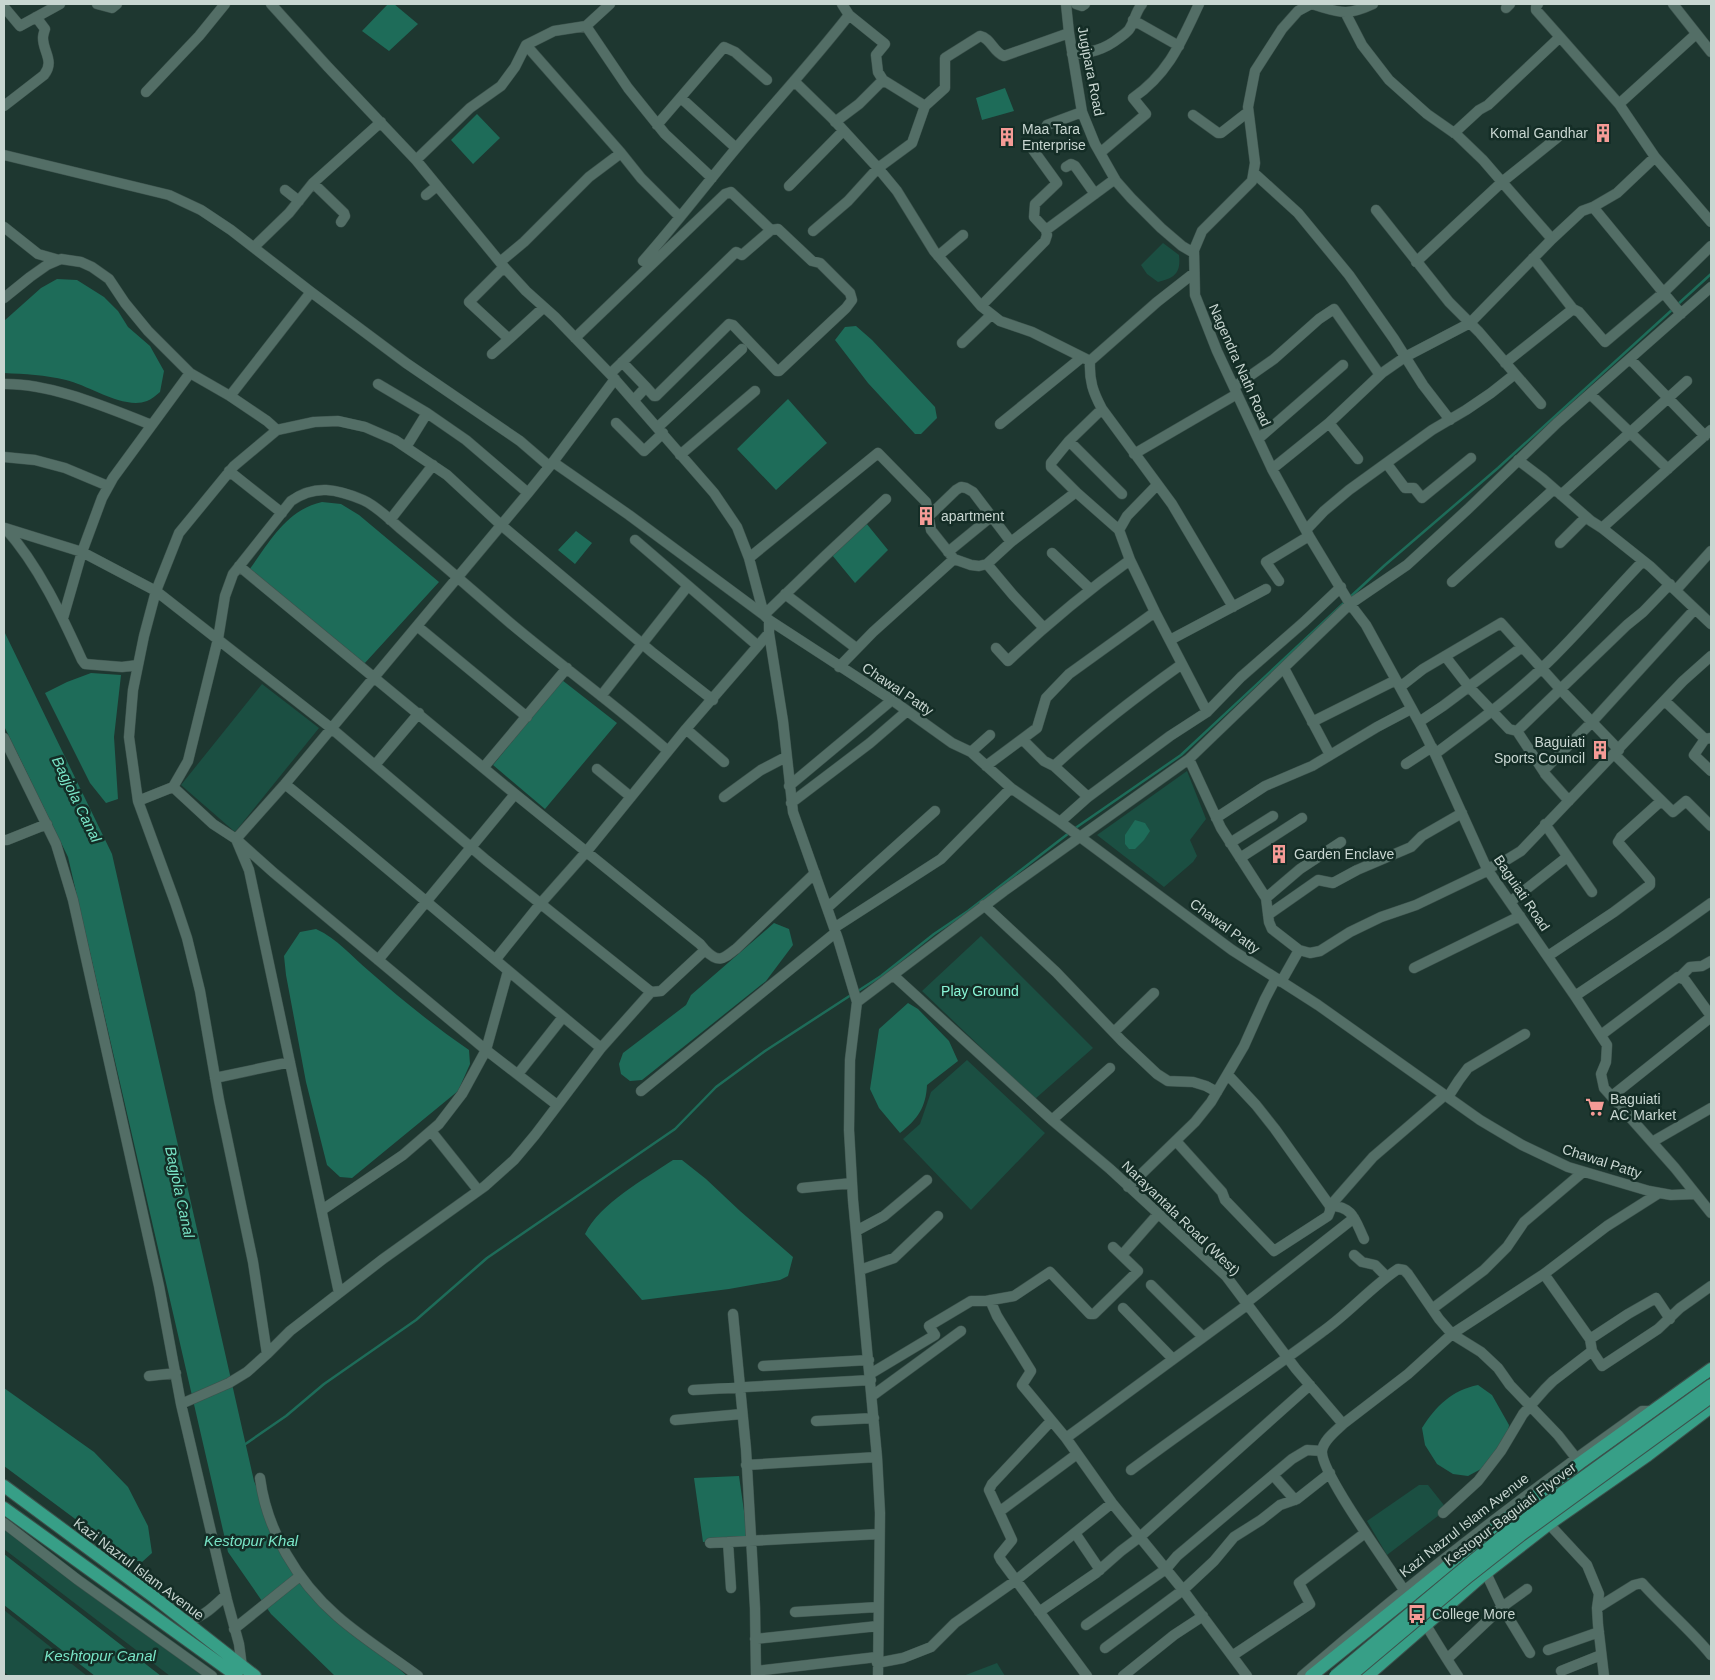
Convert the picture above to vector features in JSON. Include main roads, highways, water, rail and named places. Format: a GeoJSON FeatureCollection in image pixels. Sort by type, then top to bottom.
{"type":"FeatureCollection","features":[{"type":"Feature","properties":{"kind":"main road","name":"Kazi Nazrul Islam Avenue"},"geometry":{"type":"LineString","coordinates":[[1311,1676],[1431,1574],[1580,1463],[1711,1370]]}},
{"type":"Feature","properties":{"kind":"main road","name":"Kestopur-Baguiati Flyover"},"geometry":{"type":"LineString","coordinates":[[1335,1676],[1505,1534],[1711,1385]]}},
{"type":"Feature","properties":{"kind":"main road","name":"Kestopur-Baguiati Flyover"},"geometry":{"type":"LineString","coordinates":[[1350,1676],[1508,1545],[1711,1397]]}},
{"type":"Feature","properties":{"kind":"main road"},"geometry":{"type":"LineString","coordinates":[[1367,1676],[1486,1573],[1548,1524],[1648,1455],[1711,1407]]}},
{"type":"Feature","properties":{"kind":"main road","name":"Kazi Nazrul Islam Avenue"},"geometry":{"type":"LineString","coordinates":[[4,1486],[184,1620],[239,1673]]}},
{"type":"Feature","properties":{"kind":"main road","name":"Kazi Nazrul Islam Avenue"},"geometry":{"type":"LineString","coordinates":[[4,1508],[239,1673],[255,1676]]}},
{"type":"Feature","properties":{"kind":"main road"},"geometry":{"type":"LineString","coordinates":[[1431,1574],[1453,1601]]}},
{"type":"Feature","properties":{"kind":"water"},"geometry":{"type":"Polygon","coordinates":[[[388,4],[394,4],[418,24],[389,51],[362,31],[388,4]]]}},
{"type":"Feature","properties":{"kind":"water"},"geometry":{"type":"Polygon","coordinates":[[[1005,88],[1014,111],[982,120],[976,98],[1005,88]]]}},
{"type":"Feature","properties":{"kind":"water"},"geometry":{"type":"Polygon","coordinates":[[[477,114],[500,138],[473,164],[451,140],[477,114]]]}},
{"type":"Feature","properties":{"kind":"water"},"geometry":{"type":"Polygon","coordinates":[[[57,279],[77,280],[104,297],[118,311],[128,327],[150,346],[164,371],[160,392],[147,401],[138,403],[128,402],[117,400],[66,380],[27,374],[4,373],[4,321],[41,288],[57,279]]]}},
{"type":"Feature","properties":{"kind":"water"},"geometry":{"type":"Polygon","coordinates":[[[856,326],[872,340],[935,407],[937,418],[921,434],[915,434],[868,383],[835,340],[845,327],[856,326]]]}},
{"type":"Feature","properties":{"kind":"water"},"geometry":{"type":"Polygon","coordinates":[[[788,399],[827,443],[776,490],[737,449],[788,399]]]}},
{"type":"Feature","properties":{"kind":"water"},"geometry":{"type":"Polygon","coordinates":[[[322,502],[341,504],[359,515],[439,582],[364,664],[249,570],[271,539],[288,520],[309,506],[322,502]]]}},
{"type":"Feature","properties":{"kind":"water"},"geometry":{"type":"Polygon","coordinates":[[[866,523],[888,550],[855,583],[832,555],[866,523]]]}},
{"type":"Feature","properties":{"kind":"water"},"geometry":{"type":"Polygon","coordinates":[[[576,531],[592,543],[575,564],[558,550],[576,531]]]}},
{"type":"Feature","properties":{"kind":"water","name":"Kestopur Khal"},"geometry":{"type":"Polygon","coordinates":[[[4,631],[112,854],[254,1481],[293,1573],[407,1676],[335,1676],[271,1614],[228,1552],[68,857],[4,726],[4,631]]]}},
{"type":"Feature","properties":{"kind":"water"},"geometry":{"type":"Polygon","coordinates":[[[91,673],[121,675],[114,737],[118,799],[106,803],[90,783],[45,693],[91,673]]]}},
{"type":"Feature","properties":{"kind":"water"},"geometry":{"type":"Polygon","coordinates":[[[562,680],[617,723],[545,809],[493,765],[562,680]]]}},
{"type":"Feature","properties":{"kind":"water"},"geometry":{"type":"Polygon","coordinates":[[[1135,820],[1145,823],[1150,831],[1135,849],[1129,849],[1125,844],[1125,835],[1135,820]]]}},
{"type":"Feature","properties":{"kind":"water"},"geometry":{"type":"Polygon","coordinates":[[[774,923],[789,929],[793,945],[766,981],[642,1080],[630,1081],[621,1074],[619,1064],[623,1053],[686,1005],[691,995],[774,923]]]}},
{"type":"Feature","properties":{"kind":"water"},"geometry":{"type":"Polygon","coordinates":[[[316,929],[338,943],[405,1002],[469,1050],[470,1064],[458,1091],[352,1178],[340,1177],[327,1165],[306,1082],[286,975],[284,956],[300,932],[316,929]]]}},
{"type":"Feature","properties":{"kind":"water"},"geometry":{"type":"Polygon","coordinates":[[[908,1003],[918,1009],[949,1041],[958,1061],[927,1085],[925,1100],[920,1112],[912,1123],[900,1133],[879,1108],[870,1089],[879,1029],[908,1003]]]}},
{"type":"Feature","properties":{"kind":"water"},"geometry":{"type":"Polygon","coordinates":[[[673,1160],[682,1160],[706,1179],[793,1257],[788,1276],[780,1280],[729,1289],[642,1300],[585,1234],[601,1212],[612,1202],[673,1160]]]}},
{"type":"Feature","properties":{"kind":"water"},"geometry":{"type":"Polygon","coordinates":[[[1478,1385],[1492,1395],[1509,1425],[1507,1439],[1481,1469],[1468,1476],[1453,1474],[1437,1464],[1425,1445],[1422,1428],[1445,1400],[1460,1391],[1478,1385]]]}},
{"type":"Feature","properties":{"kind":"water"},"geometry":{"type":"Polygon","coordinates":[[[4,1388],[94,1452],[128,1487],[148,1526],[152,1553],[142,1562],[129,1559],[4,1466],[4,1388]]]}},
{"type":"Feature","properties":{"kind":"water"},"geometry":{"type":"Polygon","coordinates":[[[739,1476],[748,1539],[703,1542],[694,1478],[739,1476]]]}},
{"type":"Feature","properties":{"kind":"water","name":"Keshtopur Canal"},"geometry":{"type":"Polygon","coordinates":[[[4,1554],[161,1676],[95,1676],[4,1605],[4,1554]]]}},
{"type":"Feature","properties":{"kind":"waterway"},"geometry":{"type":"LineString","coordinates":[[1677,305],[1711,274]]}},
{"type":"Feature","properties":{"kind":"waterway"},"geometry":{"type":"LineString","coordinates":[[1349,598],[1498,468],[1673,309]]}},
{"type":"Feature","properties":{"kind":"waterway"},"geometry":{"type":"LineString","coordinates":[[1074,829],[1181,755],[1345,602]]}},
{"type":"Feature","properties":{"kind":"waterway"},"geometry":{"type":"LineString","coordinates":[[858,991],[968,911],[1069,833]]}},
{"type":"Feature","properties":{"kind":"waterway"},"geometry":{"type":"LineString","coordinates":[[244,1445],[286,1416],[324,1384],[416,1320],[487,1258],[675,1129],[716,1087],[765,1051],[851,995]]}},
{"type":"Feature","properties":{"kind":"place","name":"Komal Gandhar"},"geometry":{"type":"Point","coordinates":[1603,133]}},
{"type":"Feature","properties":{"kind":"place","name":"Maa Tara Enterprise"},"geometry":{"type":"Point","coordinates":[1007,137]}},
{"type":"Feature","properties":{"kind":"place","name":"apartment"},"geometry":{"type":"Point","coordinates":[926,516]}},
{"type":"Feature","properties":{"kind":"place","name":"Baguiati Sports Council"},"geometry":{"type":"Point","coordinates":[1600,750]}},
{"type":"Feature","properties":{"kind":"place","name":"Garden Enclave"},"geometry":{"type":"Point","coordinates":[1279,854]}},
{"type":"Feature","properties":{"kind":"place","name":"Baguiati AC Market"},"geometry":{"type":"Point","coordinates":[1595,1107]}},
{"type":"Feature","properties":{"kind":"place","name":"College More"},"geometry":{"type":"Point","coordinates":[1417,1614]}},
{"type":"Feature","properties":{"kind":"water label","name":"Bagjola Canal"},"geometry":{"type":"Point","coordinates":[77,799]}},
{"type":"Feature","properties":{"kind":"water label","name":"Bagjola Canal"},"geometry":{"type":"Point","coordinates":[180,1192]}},
{"type":"Feature","properties":{"kind":"park label","name":"Play Ground"},"geometry":{"type":"Point","coordinates":[980,991]}}]}
